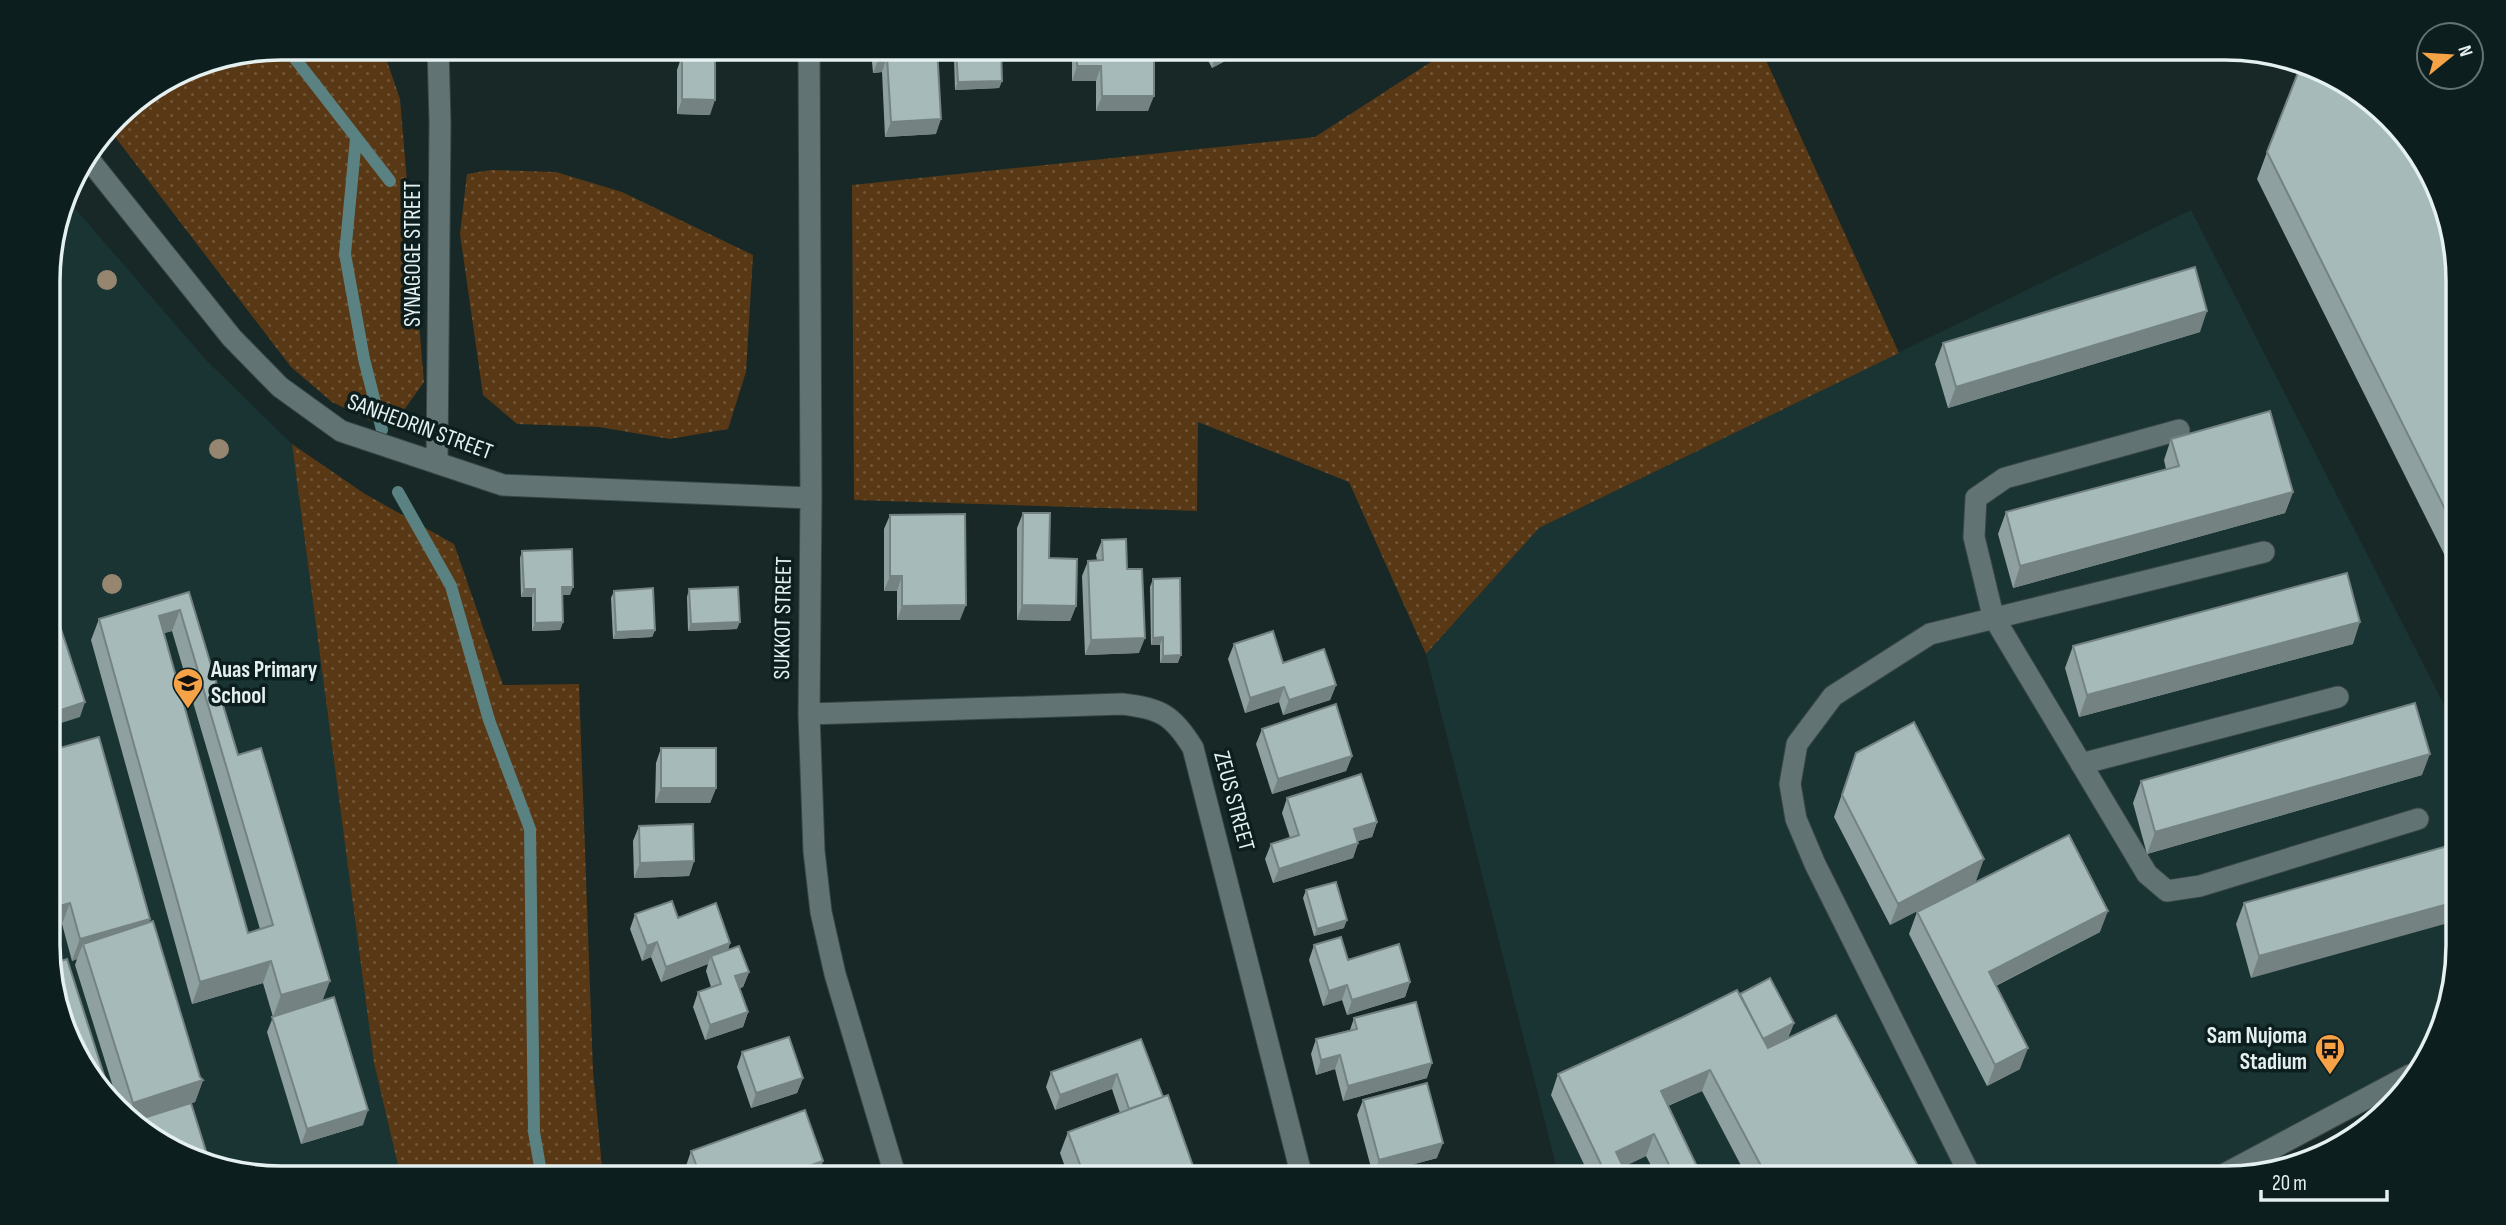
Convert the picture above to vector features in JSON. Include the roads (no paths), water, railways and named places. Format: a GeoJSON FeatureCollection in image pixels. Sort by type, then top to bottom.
{"type":"FeatureCollection","features":[{"type":"Feature","properties":{"kind":"street","name":"SYNAGOGE STREET"},"geometry":{"type":"LineString","coordinates":[[437,462],[438,60]]}},
{"type":"Feature","properties":{"kind":"street","name":"SUKKOT STREET"},"geometry":{"type":"LineString","coordinates":[[809,60],[809,714],[812,827],[821,912],[835,974],[892,1166]]}},
{"type":"Feature","properties":{"kind":"street","name":"SANHEDRIN STREET"},"geometry":{"type":"LineString","coordinates":[[92,165],[232,338],[280,387],[341,430],[503,485],[811,498]]}},
{"type":"Feature","properties":{"kind":"street"},"geometry":{"type":"LineString","coordinates":[[2179,430],[2006,478],[1976,498],[1974,537],[1993,616],[2147,874],[2167,891],[2200,886],[2418,820]]}},
{"type":"Feature","properties":{"kind":"street"},"geometry":{"type":"LineString","coordinates":[[1965,1165],[1815,864],[1796,819],[1790,784],[1797,744],[1833,696],[1930,634],[1993,616],[2264,552]]}},
{"type":"Feature","properties":{"kind":"street"},"geometry":{"type":"LineString","coordinates":[[2081,764],[2338,697]]}},
{"type":"Feature","properties":{"kind":"street","name":"ZEUS STREET"},"geometry":{"type":"LineString","coordinates":[[809,714],[1122,704],[1148,707],[1164,713],[1180,726],[1194,748],[1299,1165]]}},
{"type":"Feature","properties":{"kind":"street"},"geometry":{"type":"LineString","coordinates":[[2242,1165],[2399,1081]]}},
{"type":"Feature","properties":{"kind":"waterway"},"geometry":{"type":"LineString","coordinates":[[296,60],[390,181]]}},
{"type":"Feature","properties":{"kind":"waterway"},"geometry":{"type":"LineString","coordinates":[[356,138],[345,254],[364,359],[382,430]]}},
{"type":"Feature","properties":{"kind":"waterway"},"geometry":{"type":"LineString","coordinates":[[398,492],[451,586],[489,720],[530,829],[534,1132],[540,1166]]}},
{"type":"Feature","properties":{"kind":"place","name":"Auas Primary School"},"geometry":{"type":"Point","coordinates":[188,710]}},
{"type":"Feature","properties":{"kind":"place","name":"Sam Nujoma Stadium"},"geometry":{"type":"Point","coordinates":[2330,1076]}}]}
